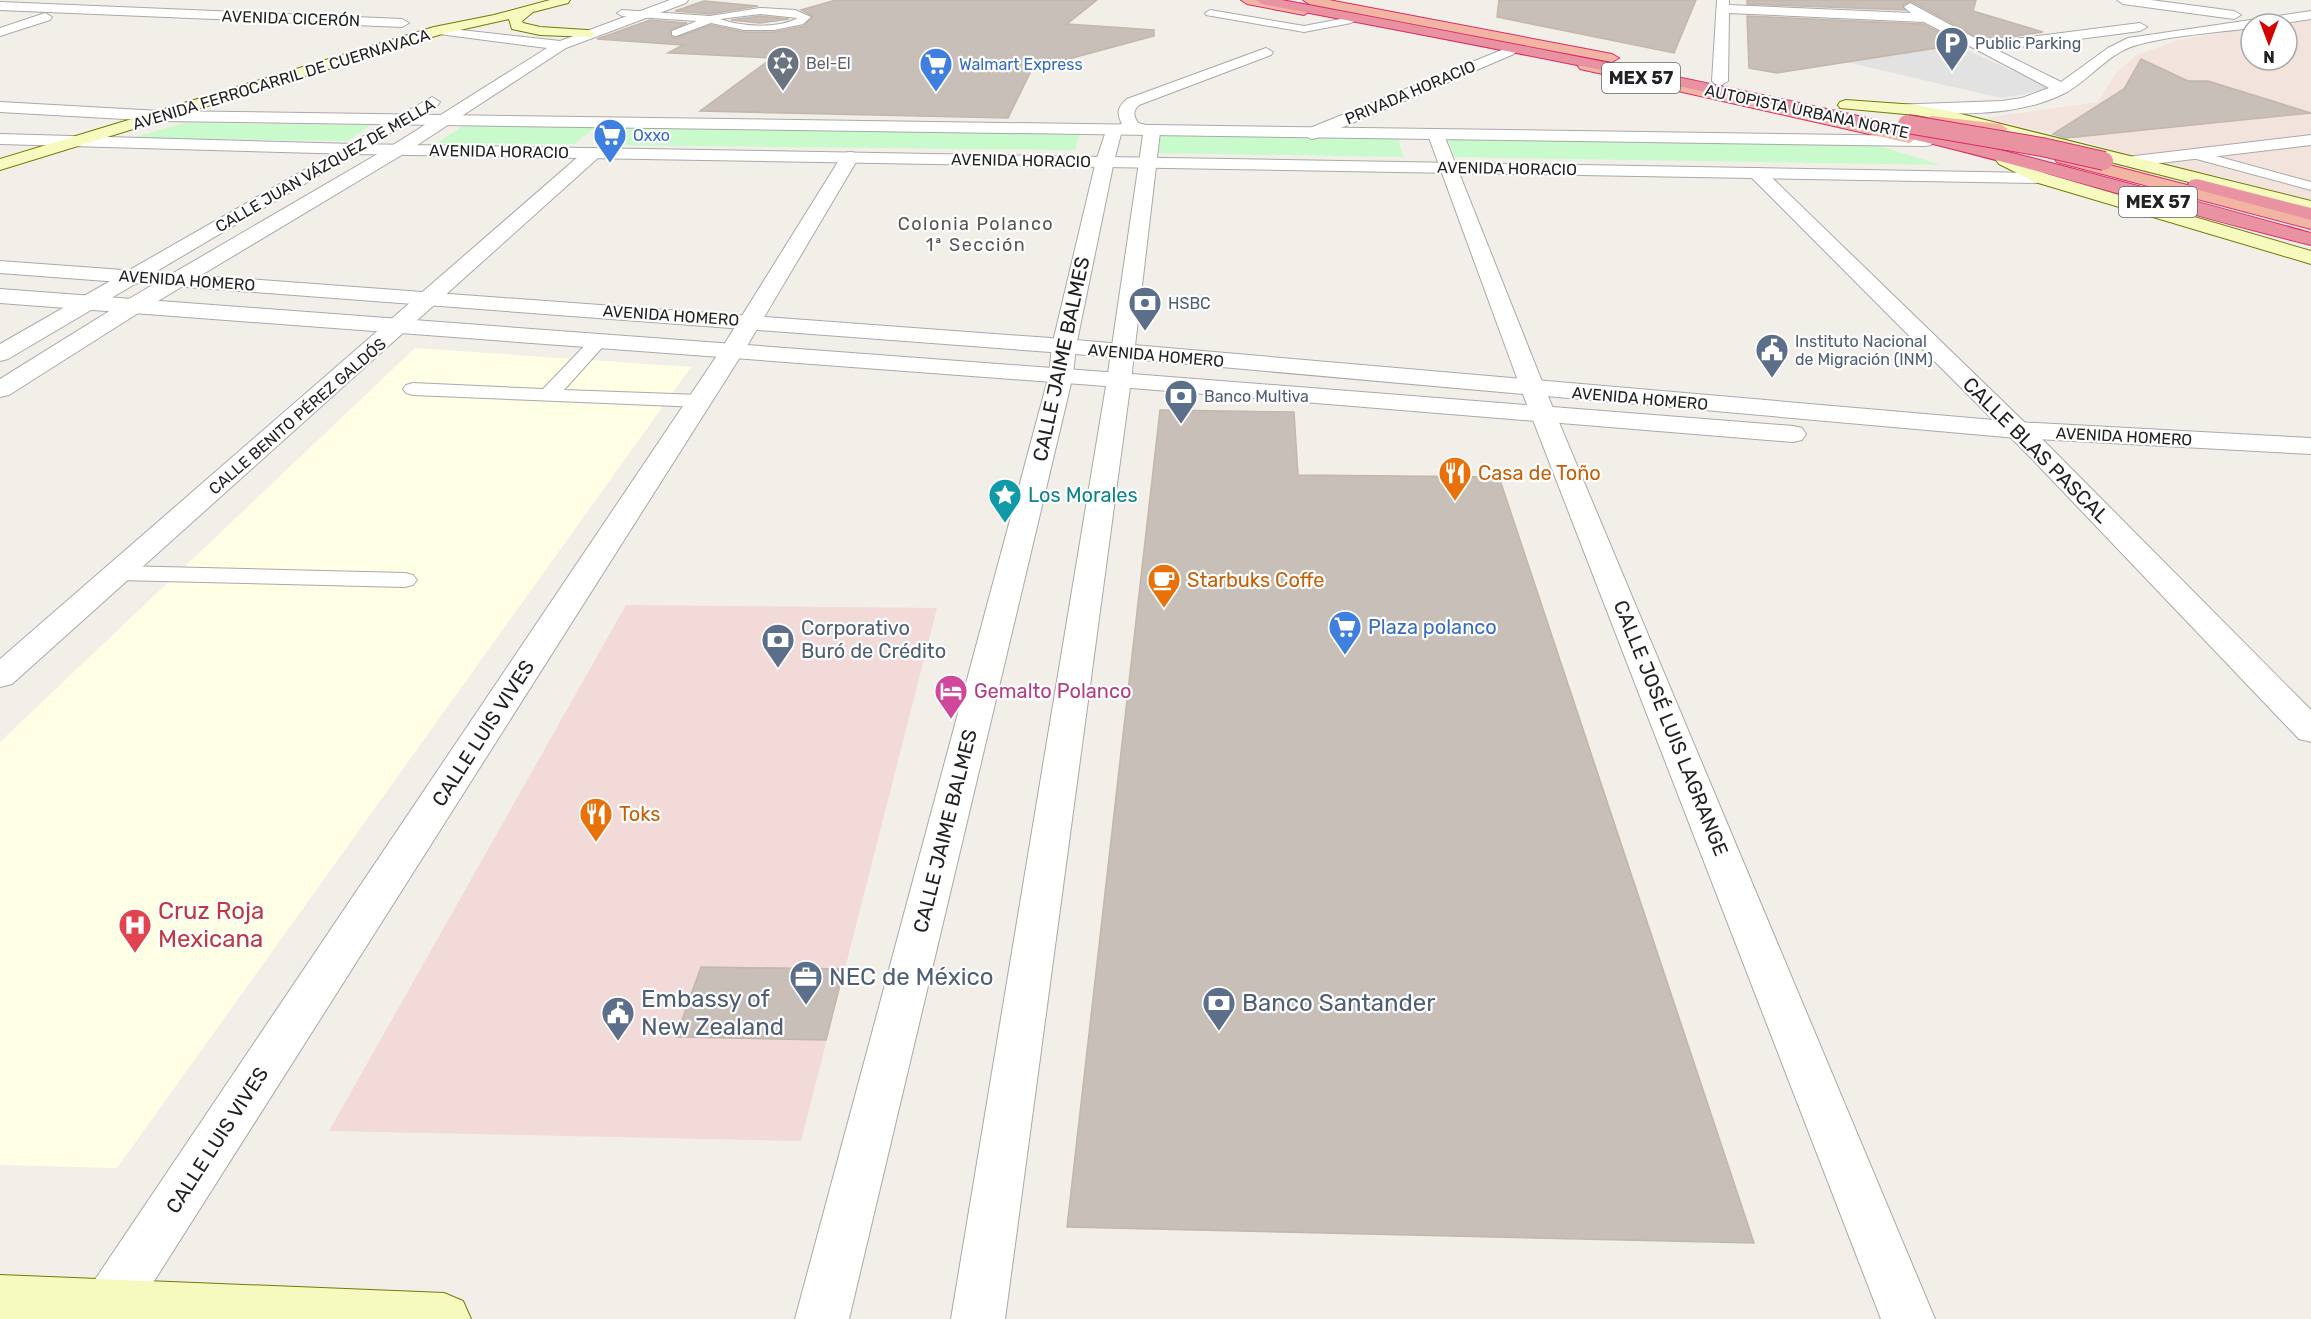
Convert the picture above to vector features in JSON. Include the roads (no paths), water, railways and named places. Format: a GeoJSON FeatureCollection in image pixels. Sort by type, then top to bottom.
{"type":"FeatureCollection","features":[{"type":"Feature","properties":{"kind":"highway","name":"MEX 57"},"geometry":{"type":"LineString","coordinates":[[1247,0],[1509,51],[1925,141],[2005,160],[2311,245]]}},
{"type":"Feature","properties":{"kind":"highway","name":"AUTOPISTA URBANA NORTE"},"geometry":{"type":"LineString","coordinates":[[1262,0],[1511,47],[1851,119],[2114,185],[2311,239]]}},
{"type":"Feature","properties":{"kind":"highway","name":"AUTOPISTA URBANA NORTE"},"geometry":{"type":"LineString","coordinates":[[1297,0],[1542,46],[1907,124],[2122,178],[2311,229]]}},
{"type":"Feature","properties":{"kind":"highway","name":"MEX 57"},"geometry":{"type":"LineString","coordinates":[[1309,0],[1523,40],[1815,100],[2019,147],[2311,223]]}},
{"type":"Feature","properties":{"kind":"highway"},"geometry":{"type":"LineString","coordinates":[[1815,100],[1926,120],[2000,129]]}},
{"type":"Feature","properties":{"kind":"highway"},"geometry":{"type":"LineString","coordinates":[[1907,124],[2042,147],[2311,214]]}},
{"type":"Feature","properties":{"kind":"main road","name":"AVENIDA FERROCARRIL DE CUERNAVACA"},"geometry":{"type":"LineString","coordinates":[[358,36],[412,21],[471,16],[541,0]]}},
{"type":"Feature","properties":{"kind":"main road","name":"AVENIDA FERROCARRIL DE CUERNAVACA"},"geometry":{"type":"LineString","coordinates":[[0,165],[439,30],[528,11],[564,0]]}},
{"type":"Feature","properties":{"kind":"main road"},"geometry":{"type":"LineString","coordinates":[[528,11],[517,17],[514,23],[562,39]]}},
{"type":"Feature","properties":{"kind":"main road","name":"AVENIDA FERROCARRIL DE CUERNAVACA"},"geometry":{"type":"LineString","coordinates":[[3,140],[141,100]]}},
{"type":"Feature","properties":{"kind":"main road"},"geometry":{"type":"LineString","coordinates":[[1846,105],[1971,115],[2000,129],[2135,161],[2311,207]]}},
{"type":"Feature","properties":{"kind":"main road"},"geometry":{"type":"LineString","coordinates":[[2005,160],[2041,178],[2311,258]]}},
{"type":"Feature","properties":{"kind":"main road"},"geometry":{"type":"LineString","coordinates":[[0,1300],[444,1319]]}},
{"type":"Feature","properties":{"kind":"street"},"geometry":{"type":"LineString","coordinates":[[68,9],[94,0]]}},
{"type":"Feature","properties":{"kind":"street","name":"CALLE JUAN VÁZQUEZ DE MELLA"},"geometry":{"type":"LineString","coordinates":[[0,390],[135,305],[446,120],[562,39],[622,13],[660,0]]}},
{"type":"Feature","properties":{"kind":"street","name":"CALLE JUAN VÁZQUEZ DE MELLA"},"geometry":{"type":"LineString","coordinates":[[486,71],[538,42],[587,34],[682,0]]}},
{"type":"Feature","properties":{"kind":"street"},"geometry":{"type":"LineString","coordinates":[[1901,0],[1927,18],[1981,48],[2061,88]]}},
{"type":"Feature","properties":{"kind":"street"},"geometry":{"type":"LineString","coordinates":[[2123,0],[2239,16]]}},
{"type":"Feature","properties":{"kind":"street"},"geometry":{"type":"LineString","coordinates":[[1981,48],[2311,3]]}},
{"type":"Feature","properties":{"kind":"street"},"geometry":{"type":"LineString","coordinates":[[1720,81],[1723,4],[1927,18]]}},
{"type":"Feature","properties":{"kind":"street","name":"AVENIDA CICERÓN"},"geometry":{"type":"LineString","coordinates":[[0,6],[412,21]]}},
{"type":"Feature","properties":{"kind":"street","name":"AVENIDA CICERÓN"},"geometry":{"type":"LineString","coordinates":[[0,14],[358,36]]}},
{"type":"Feature","properties":{"kind":"street"},"geometry":{"type":"LineString","coordinates":[[0,33],[45,16]]}},
{"type":"Feature","properties":{"kind":"street"},"geometry":{"type":"LineString","coordinates":[[2175,23],[2205,30]]}},
{"type":"Feature","properties":{"kind":"street"},"geometry":{"type":"LineString","coordinates":[[1971,115],[2043,96],[2061,88],[2120,45],[2150,38],[2239,25]]}},
{"type":"Feature","properties":{"kind":"street"},"geometry":{"type":"LineString","coordinates":[[439,30],[538,42]]}},
{"type":"Feature","properties":{"kind":"street","name":"PRIVADA HORACIO"},"geometry":{"type":"LineString","coordinates":[[1311,134],[1509,51]]}},
{"type":"Feature","properties":{"kind":"street"},"geometry":{"type":"LineString","coordinates":[[978,1319],[1121,366],[1130,142],[1126,108],[1133,102],[1266,52]]}},
{"type":"Feature","properties":{"kind":"street","name":"CALLE JUAN VÁZQUEZ DE MELLA"},"geometry":{"type":"LineString","coordinates":[[0,354],[445,95]]}},
{"type":"Feature","properties":{"kind":"street","name":"AVENIDA HORACIO"},"geometry":{"type":"LineString","coordinates":[[0,107],[159,116],[446,120],[1130,142],[1448,167],[2041,178]]}},
{"type":"Feature","properties":{"kind":"street","name":"AVENIDA HORACIO"},"geometry":{"type":"LineString","coordinates":[[3,140],[354,149],[850,157],[1311,134],[1925,141]]}},
{"type":"Feature","properties":{"kind":"street","name":"CALLE JOSÉ LUIS LAGRANGE"},"geometry":{"type":"LineString","coordinates":[[1436,135],[1539,403],[1908,1319]]}},
{"type":"Feature","properties":{"kind":"street"},"geometry":{"type":"LineString","coordinates":[[2241,152],[2311,140]]}},
{"type":"Feature","properties":{"kind":"street","name":"CALLE JAIME BALMES"},"geometry":{"type":"LineString","coordinates":[[822,1319],[1062,361],[1130,142]]}},
{"type":"Feature","properties":{"kind":"street"},"geometry":{"type":"LineString","coordinates":[[2135,161],[2311,146]]}},
{"type":"Feature","properties":{"kind":"street","name":"CALLE BENITO PÉREZ GALDÓS"},"geometry":{"type":"LineString","coordinates":[[0,677],[593,153]]}},
{"type":"Feature","properties":{"kind":"street","name":"CALLE LUIS VIVES"},"geometry":{"type":"LineString","coordinates":[[109,1305],[700,401],[850,157]]}},
{"type":"Feature","properties":{"kind":"street"},"geometry":{"type":"LineString","coordinates":[[2154,166],[2200,157]]}},
{"type":"Feature","properties":{"kind":"street","name":"CALLE BLAS PASCAL"},"geometry":{"type":"LineString","coordinates":[[1756,173],[2040,452],[2311,730]]}},
{"type":"Feature","properties":{"kind":"street","name":"AVENIDA HOMERO"},"geometry":{"type":"LineString","coordinates":[[0,267],[751,321],[1062,361],[1539,403],[1828,437],[2311,468]]}},
{"type":"Feature","properties":{"kind":"street","name":"AVENIDA HOMERO"},"geometry":{"type":"LineString","coordinates":[[0,296],[732,351],[1062,361]]}},
{"type":"Feature","properties":{"kind":"street","name":"AVENIDA HOMERO"},"geometry":{"type":"LineString","coordinates":[[1539,403],[2311,446]]}},
{"type":"Feature","properties":{"kind":"lane"},"geometry":{"type":"LineString","coordinates":[[622,13],[711,19],[733,26],[772,27],[797,23],[806,17],[795,12],[732,13],[711,19],[676,33]]}},
{"type":"Feature","properties":{"kind":"lane"},"geometry":{"type":"LineString","coordinates":[[1210,13],[1312,29],[1351,20]]}},
{"type":"Feature","properties":{"kind":"lane"},"geometry":{"type":"LineString","coordinates":[[1291,27],[1328,15]]}},
{"type":"Feature","properties":{"kind":"lane"},"geometry":{"type":"LineString","coordinates":[[2241,152],[2269,159]]}},
{"type":"Feature","properties":{"kind":"lane"},"geometry":{"type":"LineString","coordinates":[[2200,157],[2311,186]]}},
{"type":"Feature","properties":{"kind":"lane"},"geometry":{"type":"LineString","coordinates":[[548,395],[598,341]]}},
{"type":"Feature","properties":{"kind":"lane"},"geometry":{"type":"LineString","coordinates":[[413,388],[700,401]]}},
{"type":"Feature","properties":{"kind":"lane"},"geometry":{"type":"LineString","coordinates":[[119,573],[405,580]]}},
{"type":"Feature","properties":{"kind":"place","name":"Public Parking"},"geometry":{"type":"Point","coordinates":[1952,72]}},
{"type":"Feature","properties":{"kind":"place","name":"Bel-El"},"geometry":{"type":"Point","coordinates":[783,92]}},
{"type":"Feature","properties":{"kind":"place","name":"Walmart Express"},"geometry":{"type":"Point","coordinates":[936,93]}},
{"type":"Feature","properties":{"kind":"place","name":"Oxxo"},"geometry":{"type":"Point","coordinates":[610,164]}},
{"type":"Feature","properties":{"kind":"place","name":"HSBC"},"geometry":{"type":"Point","coordinates":[1145,332]}},
{"type":"Feature","properties":{"kind":"place","name":"Instituto Nacional de Migración (INM)"},"geometry":{"type":"Point","coordinates":[1772,379]}},
{"type":"Feature","properties":{"kind":"place","name":"Banco Multiva"},"geometry":{"type":"Point","coordinates":[1181,425]}},
{"type":"Feature","properties":{"kind":"place","name":"Casa de Toño"},"geometry":{"type":"Point","coordinates":[1455,502]}},
{"type":"Feature","properties":{"kind":"place","name":"Los Morales"},"geometry":{"type":"Point","coordinates":[1005,524]}},
{"type":"Feature","properties":{"kind":"place","name":"Starbuks Coffe"},"geometry":{"type":"Point","coordinates":[1164,609]}},
{"type":"Feature","properties":{"kind":"place","name":"Plaza polanco"},"geometry":{"type":"Point","coordinates":[1345,656]}},
{"type":"Feature","properties":{"kind":"place","name":"Corporativo Buró de Crédito"},"geometry":{"type":"Point","coordinates":[778,669]}},
{"type":"Feature","properties":{"kind":"place","name":"Gemalto Polanco"},"geometry":{"type":"Point","coordinates":[951,720]}},
{"type":"Feature","properties":{"kind":"place","name":"Toks"},"geometry":{"type":"Point","coordinates":[596,843]}},
{"type":"Feature","properties":{"kind":"place","name":"Cruz Roja Mexicana"},"geometry":{"type":"Point","coordinates":[135,954]}},
{"type":"Feature","properties":{"kind":"place","name":"NEC de México"},"geometry":{"type":"Point","coordinates":[806,1006]}},
{"type":"Feature","properties":{"kind":"place","name":"Banco Santander"},"geometry":{"type":"Point","coordinates":[1219,1032]}},
{"type":"Feature","properties":{"kind":"place","name":"Embassy of New Zealand"},"geometry":{"type":"Point","coordinates":[618,1042]}},
{"type":"Feature","properties":{"kind":"district","name":"Colonia Polanco 1ª Sección"},"geometry":{"type":"Point","coordinates":[976,234]}}]}
